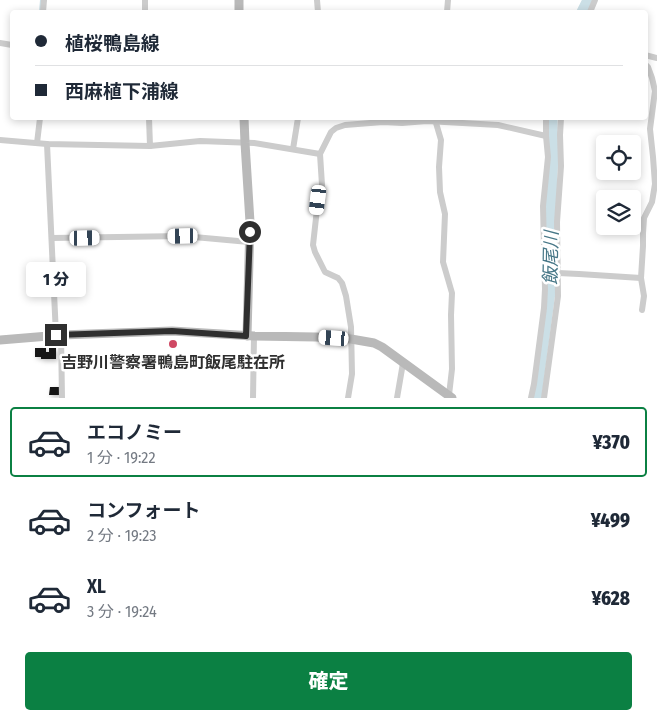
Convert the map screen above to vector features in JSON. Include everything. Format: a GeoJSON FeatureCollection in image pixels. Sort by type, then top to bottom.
{"type":"FeatureCollection","features":[{"type":"Feature","properties":{"kind":"main road"},"geometry":{"type":"LineString","coordinates":[[244,120],[250,208],[250,336]]}},
{"type":"Feature","properties":{"kind":"main road"},"geometry":{"type":"LineString","coordinates":[[0,340],[59,335],[172,331],[250,336],[351,339],[374,342],[450,396]]}},
{"type":"Feature","properties":{"kind":"street"},"geometry":{"type":"LineString","coordinates":[[642,310],[644,296],[641,278],[644,218],[652,202],[654,184],[650,129],[655,91],[648,68]]}},
{"type":"Feature","properties":{"kind":"street"},"geometry":{"type":"LineString","coordinates":[[37,143],[40,120]]}},
{"type":"Feature","properties":{"kind":"street"},"geometry":{"type":"LineString","coordinates":[[149,120],[150,146]]}},
{"type":"Feature","properties":{"kind":"street"},"geometry":{"type":"LineString","coordinates":[[293,149],[298,120]]}},
{"type":"Feature","properties":{"kind":"street"},"geometry":{"type":"LineString","coordinates":[[348,398],[352,374],[349,310],[342,283],[338,278],[325,272],[313,245],[318,200],[322,185],[320,154],[331,132],[345,125],[436,120],[498,125],[546,136]]}},
{"type":"Feature","properties":{"kind":"street"},"geometry":{"type":"LineString","coordinates":[[436,120],[441,140],[440,192],[445,214],[443,262],[452,294],[450,396]]}},
{"type":"Feature","properties":{"kind":"street"},"geometry":{"type":"LineString","coordinates":[[531,398],[544,308],[543,206],[548,157],[546,120]]}},
{"type":"Feature","properties":{"kind":"street"},"geometry":{"type":"LineString","coordinates":[[544,398],[558,296],[557,222],[562,120]]}},
{"type":"Feature","properties":{"kind":"street"},"geometry":{"type":"LineString","coordinates":[[0,140],[47,144],[150,146],[200,141],[261,143],[320,154]]}},
{"type":"Feature","properties":{"kind":"street"},"geometry":{"type":"LineString","coordinates":[[47,144],[62,398]]}},
{"type":"Feature","properties":{"kind":"street"},"geometry":{"type":"LineString","coordinates":[[52,238],[183,236],[249,242]]}},
{"type":"Feature","properties":{"kind":"street"},"geometry":{"type":"LineString","coordinates":[[558,274],[641,278]]}},
{"type":"Feature","properties":{"kind":"street"},"geometry":{"type":"LineString","coordinates":[[250,336],[253,398]]}},
{"type":"Feature","properties":{"kind":"street"},"geometry":{"type":"LineString","coordinates":[[397,398],[403,363]]}},
{"type":"Feature","properties":{"kind":"building"},"geometry":{"type":"Polygon","coordinates":[[[35,348],[46,348],[46,352],[49,352],[49,348],[56,348],[56,359],[35,357],[35,348]]]}},
{"type":"Feature","properties":{"kind":"building"},"geometry":{"type":"Polygon","coordinates":[[[50,387],[60,387],[60,395],[49,395],[50,387]]]}},
{"type":"Feature","properties":{"kind":"waterway"},"geometry":{"type":"LineString","coordinates":[[40,10],[41,0]]}},
{"type":"Feature","properties":{"kind":"waterway","name":"飯尾川"},"geometry":{"type":"LineString","coordinates":[[583,10],[588,0]]}},
{"type":"Feature","properties":{"kind":"waterway","name":"飯尾川"},"geometry":{"type":"LineString","coordinates":[[536,398],[550,292],[552,120]]}},
{"type":"Feature","properties":{"kind":"place","name":"吉野川警察署鴨島町飯尾駐在所"},"geometry":{"type":"Point","coordinates":[173,344]}},
{"type":"Feature","properties":{"kind":"route"},"geometry":{"type":"LineString","coordinates":[[56,335],[172,331],[246,336],[250,232]]}}]}
